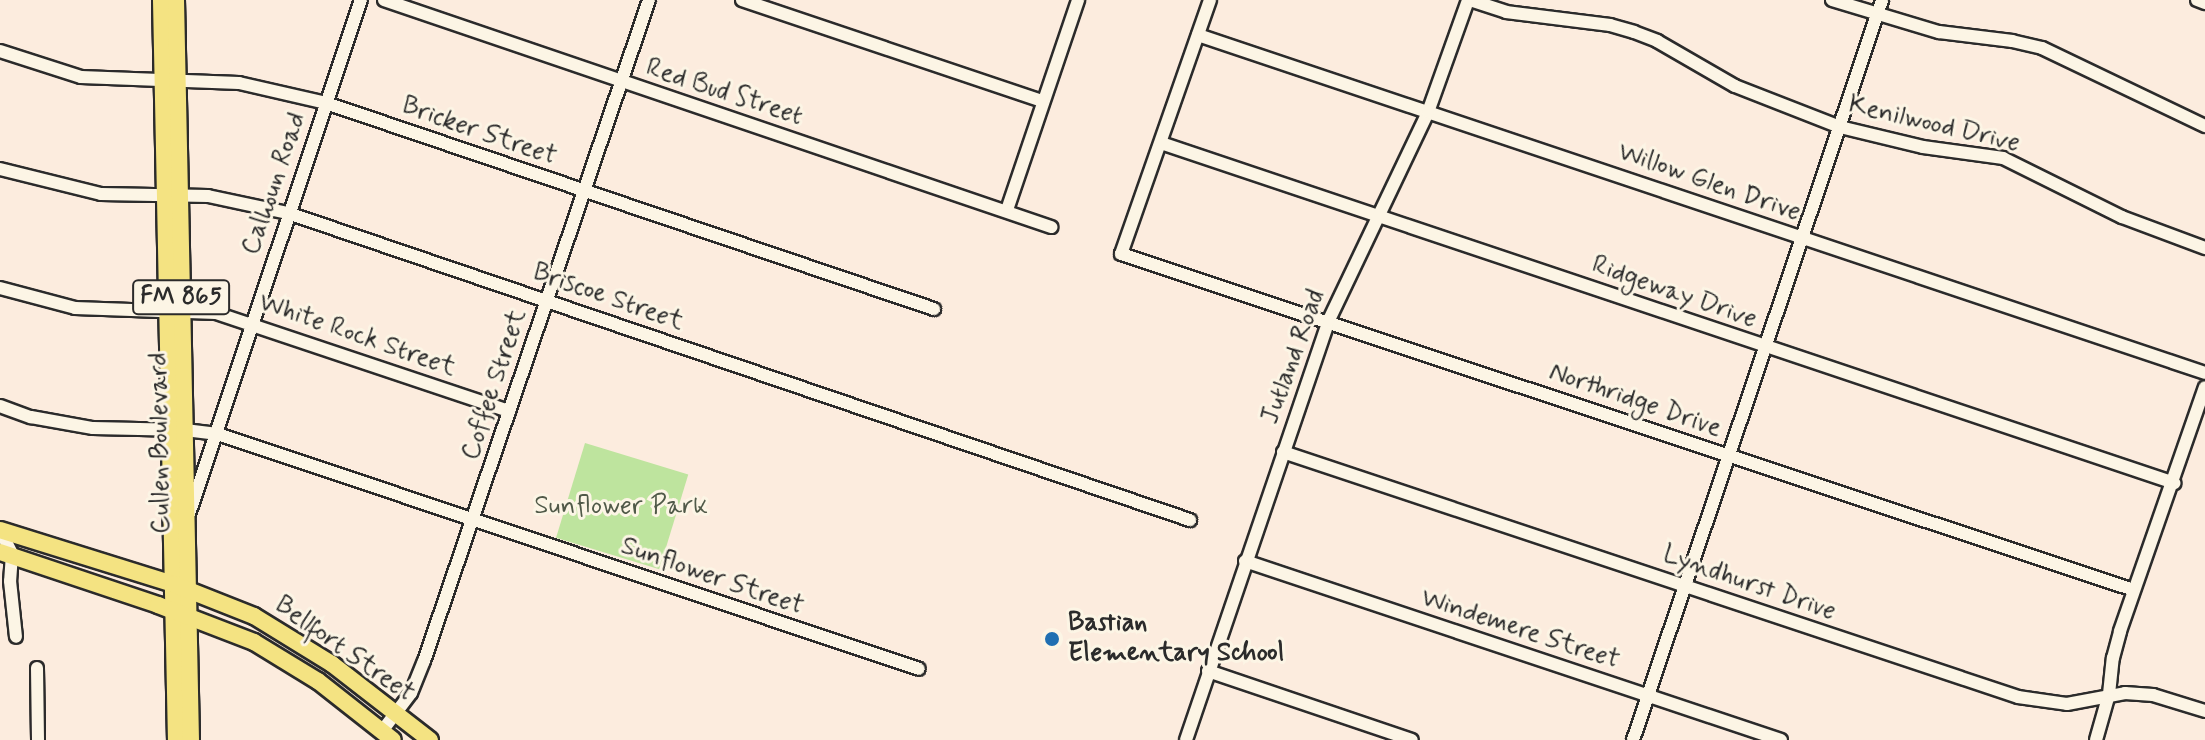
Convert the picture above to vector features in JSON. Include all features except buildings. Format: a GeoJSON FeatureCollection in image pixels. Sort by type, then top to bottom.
{"type":"FeatureCollection","features":[{"type":"Feature","properties":{"kind":"main road","name":"Cullen Boulevard"},"geometry":{"type":"LineString","coordinates":[[161,0],[170,82]]}},
{"type":"Feature","properties":{"kind":"main road","name":"Cullen Boulevard"},"geometry":{"type":"LineString","coordinates":[[176,0],[170,82],[177,430],[173,584],[180,613],[191,740]]}},
{"type":"Feature","properties":{"kind":"main road","name":"Cullen Boulevard"},"geometry":{"type":"LineString","coordinates":[[176,740],[180,613],[189,590],[187,519],[177,430]]}},
{"type":"Feature","properties":{"kind":"main road","name":"Bellfort Street"},"geometry":{"type":"LineString","coordinates":[[0,530],[173,584],[254,616],[332,664],[430,740]]}},
{"type":"Feature","properties":{"kind":"main road","name":"Bellfort Street"},"geometry":{"type":"LineString","coordinates":[[6,553],[254,642],[318,681],[388,736]]}},
{"type":"Feature","properties":{"kind":"main road"},"geometry":{"type":"LineString","coordinates":[[318,681],[332,664]]}},
{"type":"Feature","properties":{"kind":"street","name":"Calhoun Road"},"geometry":{"type":"LineString","coordinates":[[187,519],[361,0]]}},
{"type":"Feature","properties":{"kind":"street","name":"Red Bud Street"},"geometry":{"type":"LineString","coordinates":[[384,0],[1051,227]]}},
{"type":"Feature","properties":{"kind":"street","name":"Coffee Street"},"geometry":{"type":"LineString","coordinates":[[388,736],[424,661],[649,0]]}},
{"type":"Feature","properties":{"kind":"street"},"geometry":{"type":"LineString","coordinates":[[742,0],[1042,101]]}},
{"type":"Feature","properties":{"kind":"street"},"geometry":{"type":"LineString","coordinates":[[1007,210],[1078,0]]}},
{"type":"Feature","properties":{"kind":"street"},"geometry":{"type":"LineString","coordinates":[[1161,143],[1210,0]]}},
{"type":"Feature","properties":{"kind":"street","name":"Jutland Road"},"geometry":{"type":"LineString","coordinates":[[1186,740],[1328,322],[1428,112],[1469,0]]}},
{"type":"Feature","properties":{"kind":"street","name":"Kenilwood Drive"},"geometry":{"type":"LineString","coordinates":[[1469,0],[1506,12],[1596,22],[1634,32],[1657,41],[1735,86],[1840,127],[1923,147],[2003,158],[2122,217],[2205,248]]}},
{"type":"Feature","properties":{"kind":"street"},"geometry":{"type":"LineString","coordinates":[[1832,0],[1877,16],[1939,32],[2042,48],[2205,126]]}},
{"type":"Feature","properties":{"kind":"street"},"geometry":{"type":"LineString","coordinates":[[1633,740],[1882,0]]}},
{"type":"Feature","properties":{"kind":"street"},"geometry":{"type":"LineString","coordinates":[[2197,0],[2205,3]]}},
{"type":"Feature","properties":{"kind":"street","name":"Willow Glen Drive"},"geometry":{"type":"LineString","coordinates":[[1198,35],[2205,373]]}},
{"type":"Feature","properties":{"kind":"street","name":"Bricker Street"},"geometry":{"type":"LineString","coordinates":[[0,51],[81,77],[239,83],[326,103],[934,309]]}},
{"type":"Feature","properties":{"kind":"street","name":"Ridgeway Drive"},"geometry":{"type":"LineString","coordinates":[[1161,143],[2174,483]]}},
{"type":"Feature","properties":{"kind":"street","name":"Northridge Drive"},"geometry":{"type":"LineString","coordinates":[[1161,143],[1121,254],[2134,590]]}},
{"type":"Feature","properties":{"kind":"street","name":"Briscoe Street"},"geometry":{"type":"LineString","coordinates":[[0,169],[101,194],[232,199],[288,213],[1190,520]]}},
{"type":"Feature","properties":{"kind":"street","name":"White Rock Street"},"geometry":{"type":"LineString","coordinates":[[0,288],[75,308],[216,313],[252,322],[509,411]]}},
{"type":"Feature","properties":{"kind":"street"},"geometry":{"type":"LineString","coordinates":[[2096,740],[2109,694],[2113,658],[2205,387]]}},
{"type":"Feature","properties":{"kind":"street"},"geometry":{"type":"LineString","coordinates":[[0,406],[31,417],[93,428],[177,430]]}},
{"type":"Feature","properties":{"kind":"street","name":"Sunflower Street"},"geometry":{"type":"LineString","coordinates":[[177,430],[218,434],[919,669]]}},
{"type":"Feature","properties":{"kind":"street","name":"Lyndhurst Drive"},"geometry":{"type":"LineString","coordinates":[[1283,452],[2028,700],[2067,704],[2109,694],[2153,695],[2205,711]]}},
{"type":"Feature","properties":{"kind":"street"},"geometry":{"type":"LineString","coordinates":[[0,530],[6,553],[5,581],[16,637]]}},
{"type":"Feature","properties":{"kind":"street","name":"Windemere Street"},"geometry":{"type":"LineString","coordinates":[[1245,561],[1781,740]]}},
{"type":"Feature","properties":{"kind":"street"},"geometry":{"type":"LineString","coordinates":[[37,668],[38,740]]}},
{"type":"Feature","properties":{"kind":"street"},"geometry":{"type":"LineString","coordinates":[[1208,671],[1412,740]]}},
{"type":"Feature","properties":{"kind":"green space","name":"Sunflower Park"},"geometry":{"type":"Polygon","coordinates":[[[585,443],[688,475],[659,569],[556,538],[585,443]]]}},
{"type":"Feature","properties":{"kind":"place","name":"Bastian Elementary School"},"geometry":{"type":"Point","coordinates":[1052,639]}}]}
